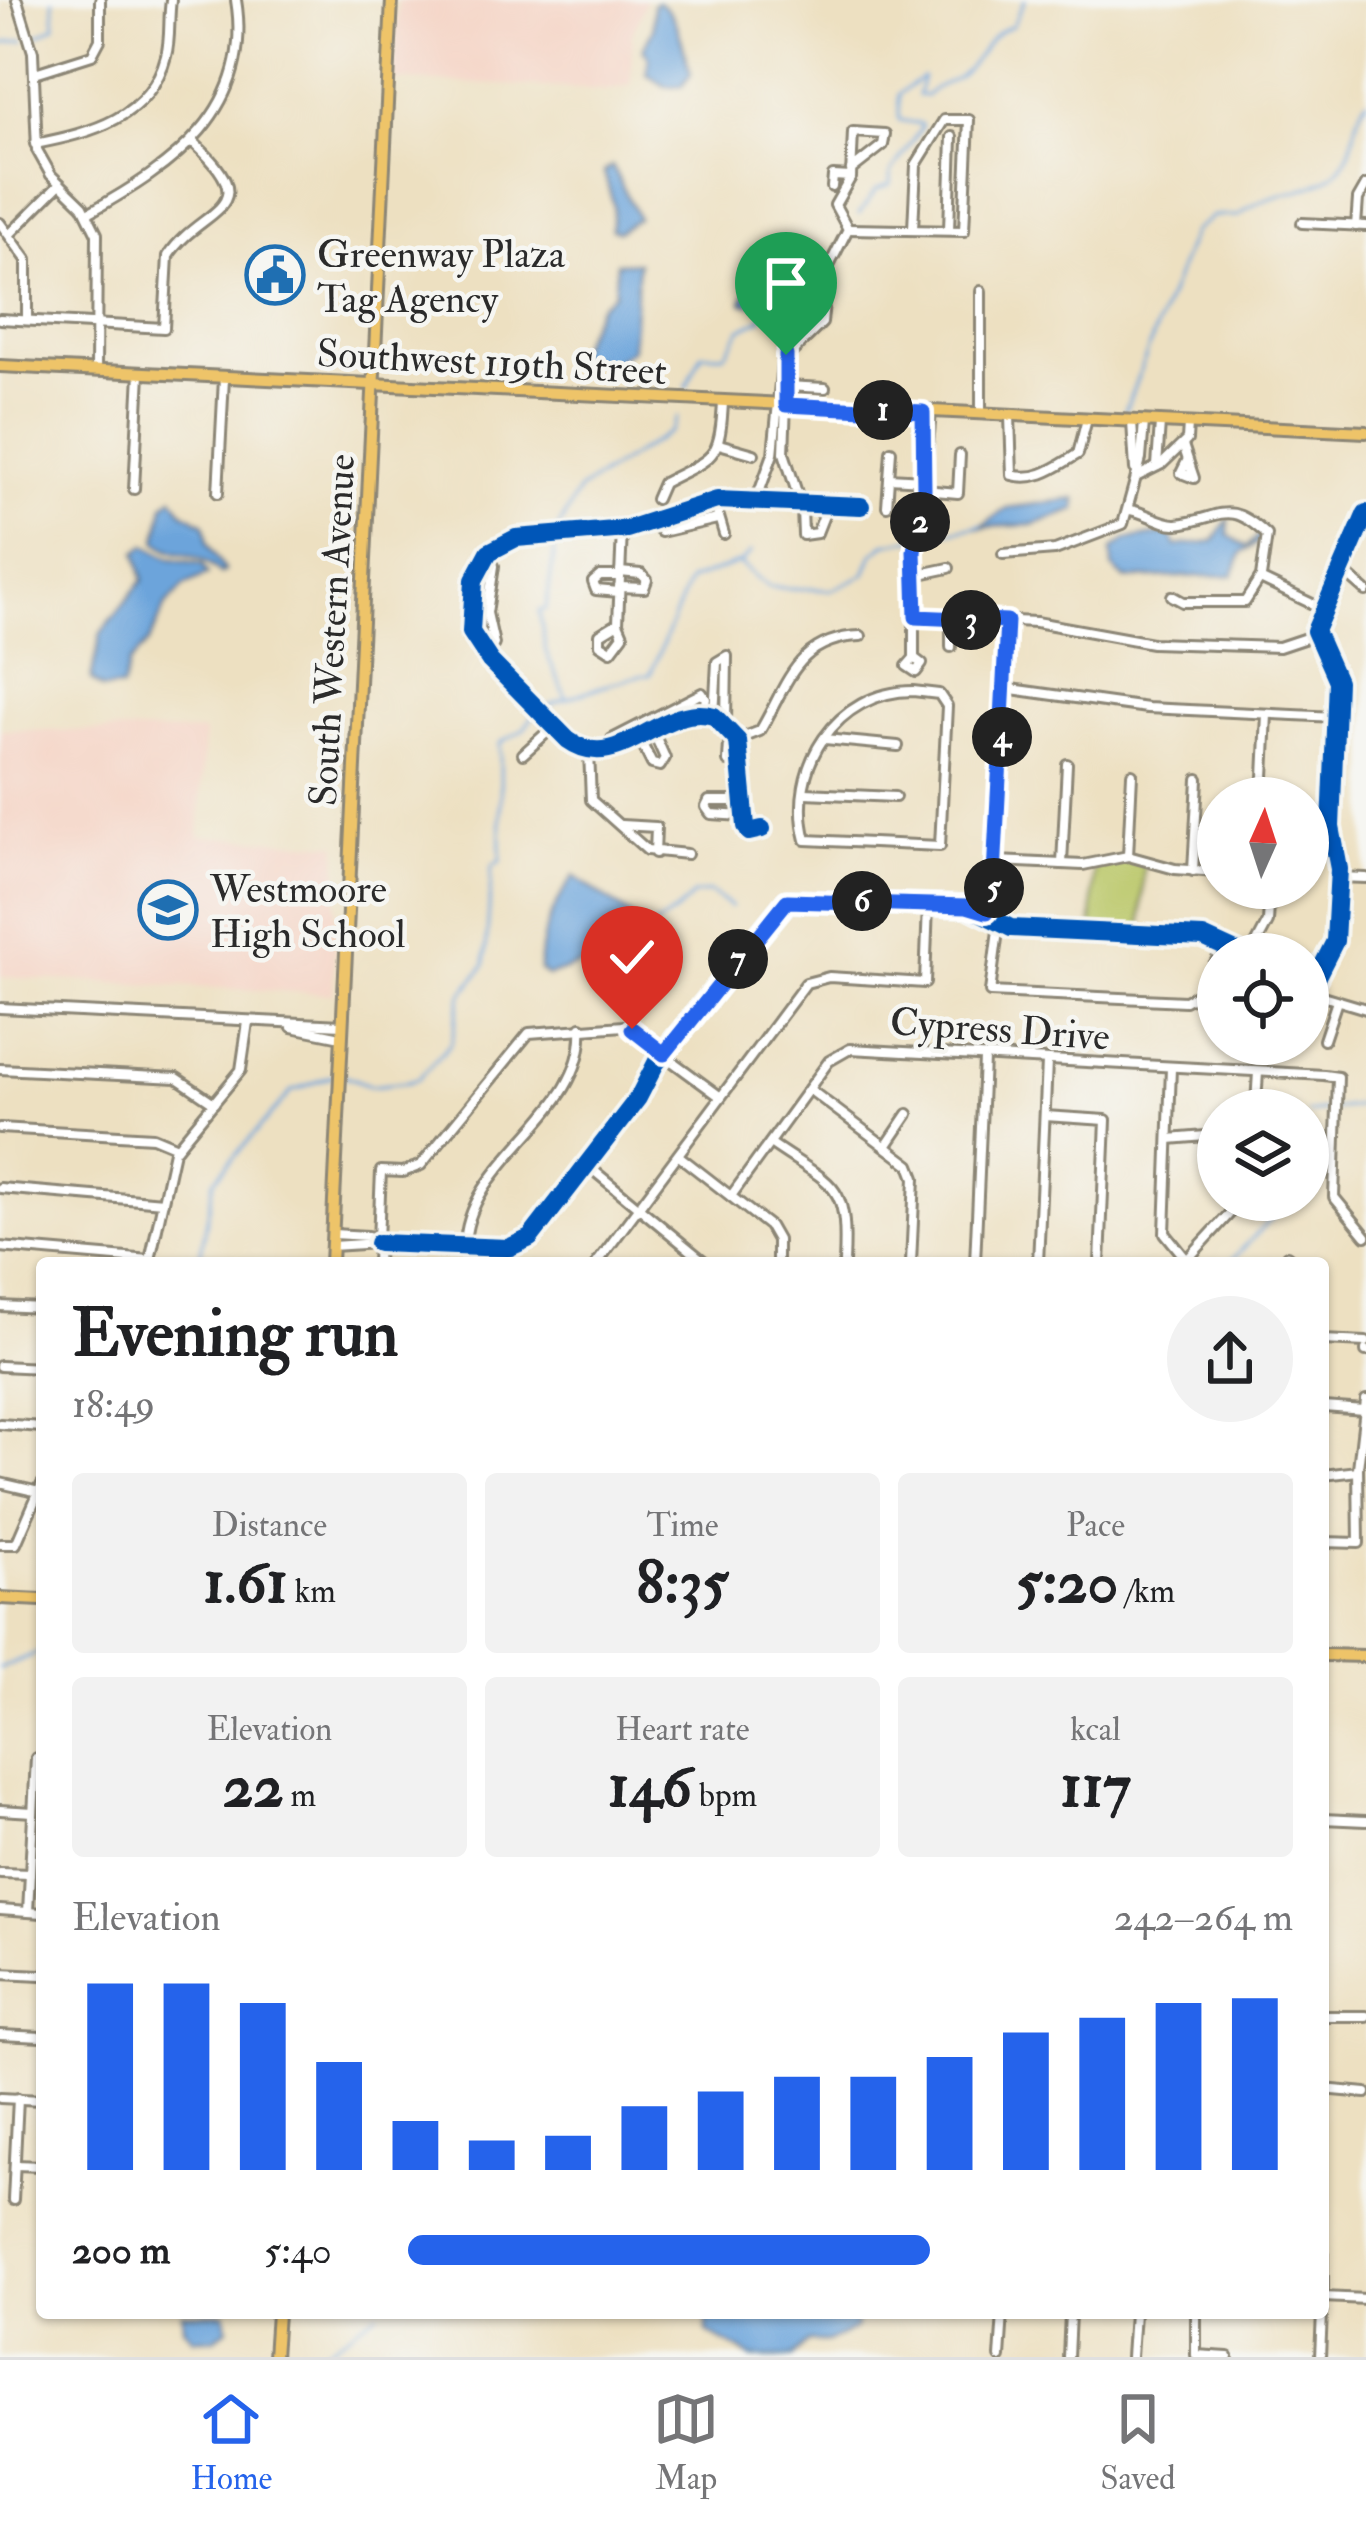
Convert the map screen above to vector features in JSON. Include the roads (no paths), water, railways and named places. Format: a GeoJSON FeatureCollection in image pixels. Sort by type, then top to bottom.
{"type":"FeatureCollection","features":[{"type":"Feature","properties":{"kind":"main road","name":"South Western Avenue"},"geometry":{"type":"LineString","coordinates":[[331,1257],[392,0]]}},
{"type":"Feature","properties":{"kind":"main road","name":"Southwest 119th Street"},"geometry":{"type":"LineString","coordinates":[[0,366],[1366,432]]}},
{"type":"Feature","properties":{"kind":"main road"},"geometry":{"type":"LineString","coordinates":[[0,1598],[36,1600]]}},
{"type":"Feature","properties":{"kind":"main road"},"geometry":{"type":"LineString","coordinates":[[1329,1655],[1366,1656]]}},
{"type":"Feature","properties":{"kind":"main road"},"geometry":{"type":"LineString","coordinates":[[274,2357],[277,2319]]}},
{"type":"Feature","properties":{"kind":"street"},"geometry":{"type":"LineString","coordinates":[[17,0],[31,38],[35,144],[60,184],[88,213],[99,249],[92,371]]}},
{"type":"Feature","properties":{"kind":"street"},"geometry":{"type":"LineString","coordinates":[[35,74],[92,55],[100,40],[100,0]]}},
{"type":"Feature","properties":{"kind":"street"},"geometry":{"type":"LineString","coordinates":[[35,144],[100,128],[139,104],[165,61],[171,0]]}},
{"type":"Feature","properties":{"kind":"street"},"geometry":{"type":"LineString","coordinates":[[88,213],[194,143],[217,112],[232,76],[236,0]]}},
{"type":"Feature","properties":{"kind":"street"},"geometry":{"type":"LineString","coordinates":[[848,229],[964,231],[969,120],[947,119],[916,165],[913,229]]}},
{"type":"Feature","properties":{"kind":"street"},"geometry":{"type":"LineString","coordinates":[[848,229],[835,205],[851,173],[884,145],[885,134],[853,133],[851,173]]}},
{"type":"Feature","properties":{"kind":"street"},"geometry":{"type":"LineString","coordinates":[[934,136],[969,138]]}},
{"type":"Feature","properties":{"kind":"street"},"geometry":{"type":"LineString","coordinates":[[949,230],[952,137]]}},
{"type":"Feature","properties":{"kind":"street"},"geometry":{"type":"LineString","coordinates":[[0,319],[164,328],[170,252],[219,213],[228,193],[221,169],[194,143]]}},
{"type":"Feature","properties":{"kind":"street"},"geometry":{"type":"LineString","coordinates":[[832,188],[833,176],[851,173]]}},
{"type":"Feature","properties":{"kind":"street"},"geometry":{"type":"LineString","coordinates":[[10,234],[60,184]]}},
{"type":"Feature","properties":{"kind":"street"},"geometry":{"type":"LineString","coordinates":[[1302,223],[1361,226],[1366,185]]}},
{"type":"Feature","properties":{"kind":"street"},"geometry":{"type":"LineString","coordinates":[[0,223],[27,260],[27,320]]}},
{"type":"Feature","properties":{"kind":"street"},"geometry":{"type":"LineString","coordinates":[[757,501],[773,454],[788,353],[818,330],[830,260],[848,229]]}},
{"type":"Feature","properties":{"kind":"street"},"geometry":{"type":"LineString","coordinates":[[981,291],[981,415]]}},
{"type":"Feature","properties":{"kind":"street"},"geometry":{"type":"LineString","coordinates":[[134,489],[140,373]]}},
{"type":"Feature","properties":{"kind":"street"},"geometry":{"type":"LineString","coordinates":[[218,493],[224,378]]}},
{"type":"Feature","properties":{"kind":"street"},"geometry":{"type":"LineString","coordinates":[[783,386],[825,388]]}},
{"type":"Feature","properties":{"kind":"street"},"geometry":{"type":"LineString","coordinates":[[656,499],[663,483],[698,470],[719,444],[723,402]]}},
{"type":"Feature","properties":{"kind":"street"},"geometry":{"type":"LineString","coordinates":[[781,405],[784,456],[800,503],[802,533],[809,538],[827,516],[828,505]]}},
{"type":"Feature","properties":{"kind":"street"},"geometry":{"type":"LineString","coordinates":[[913,691],[914,672],[908,663],[914,658],[914,551],[922,513],[927,412]]}},
{"type":"Feature","properties":{"kind":"street"},"geometry":{"type":"LineString","coordinates":[[1010,416],[1007,464],[1016,477],[1044,474],[1084,440],[1085,419]]}},
{"type":"Feature","properties":{"kind":"street"},"geometry":{"type":"LineString","coordinates":[[1003,554],[1054,550],[1123,524],[1136,474],[1138,422]]}},
{"type":"Feature","properties":{"kind":"street"},"geometry":{"type":"LineString","coordinates":[[1157,468],[1160,423]]}},
{"type":"Feature","properties":{"kind":"street"},"geometry":{"type":"LineString","coordinates":[[1186,461],[1183,445],[1188,424]]}},
{"type":"Feature","properties":{"kind":"street"},"geometry":{"type":"LineString","coordinates":[[719,444],[754,454]]}},
{"type":"Feature","properties":{"kind":"street"},"geometry":{"type":"LineString","coordinates":[[1136,474],[1157,468],[1183,445]]}},
{"type":"Feature","properties":{"kind":"street"},"geometry":{"type":"LineString","coordinates":[[887,506],[891,451]]}},
{"type":"Feature","properties":{"kind":"street"},"geometry":{"type":"LineString","coordinates":[[889,478],[958,493],[960,455]]}},
{"type":"Feature","properties":{"kind":"street"},"geometry":{"type":"LineString","coordinates":[[721,500],[724,534]]}},
{"type":"Feature","properties":{"kind":"street"},"geometry":{"type":"LineString","coordinates":[[762,829],[749,832],[743,816],[739,741],[726,724],[703,713],[686,714],[610,751],[589,751],[543,716],[486,656],[471,632],[470,581],[487,555],[516,538],[622,530],[721,500],[861,506]]}},
{"type":"Feature","properties":{"kind":"street"},"geometry":{"type":"LineString","coordinates":[[1130,510],[1175,524],[1216,511],[1246,517],[1268,542],[1260,579],[1240,604],[1183,602],[1172,596]]}},
{"type":"Feature","properties":{"kind":"street"},"geometry":{"type":"LineString","coordinates":[[1329,952],[1335,941],[1339,878],[1331,833],[1336,677],[1315,635],[1366,513]]}},
{"type":"Feature","properties":{"kind":"street"},"geometry":{"type":"LineString","coordinates":[[657,520],[661,532],[719,518]]}},
{"type":"Feature","properties":{"kind":"street"},"geometry":{"type":"LineString","coordinates":[[618,623],[622,530]]}},
{"type":"Feature","properties":{"kind":"street"},"geometry":{"type":"LineString","coordinates":[[486,656],[494,638],[487,613],[494,563],[487,555]]}},
{"type":"Feature","properties":{"kind":"street"},"geometry":{"type":"LineString","coordinates":[[916,575],[949,568]]}},
{"type":"Feature","properties":{"kind":"street"},"geometry":{"type":"LineString","coordinates":[[1342,570],[1366,594]]}},
{"type":"Feature","properties":{"kind":"street"},"geometry":{"type":"LineString","coordinates":[[1260,579],[1325,610]]}},
{"type":"Feature","properties":{"kind":"street"},"geometry":{"type":"LineString","coordinates":[[916,617],[1007,621],[1144,642],[1279,647],[1315,635]]}},
{"type":"Feature","properties":{"kind":"street"},"geometry":{"type":"LineString","coordinates":[[951,619],[951,647]]}},
{"type":"Feature","properties":{"kind":"street"},"geometry":{"type":"LineString","coordinates":[[987,912],[996,861],[1007,621]]}},
{"type":"Feature","properties":{"kind":"street"},"geometry":{"type":"LineString","coordinates":[[739,741],[760,731],[802,656],[844,637],[861,636]]}},
{"type":"Feature","properties":{"kind":"street"},"geometry":{"type":"LineString","coordinates":[[714,716],[717,662],[727,656],[726,724]]}},
{"type":"Feature","properties":{"kind":"street"},"geometry":{"type":"LineString","coordinates":[[1004,688],[1148,708],[1336,717]]}},
{"type":"Feature","properties":{"kind":"street"},"geometry":{"type":"LineString","coordinates":[[610,751],[612,739],[702,693],[703,713]]}},
{"type":"Feature","properties":{"kind":"street"},"geometry":{"type":"LineString","coordinates":[[891,693],[939,694],[947,706],[940,846],[806,840],[808,767],[825,739],[842,713],[891,693]]}},
{"type":"Feature","properties":{"kind":"street"},"geometry":{"type":"LineString","coordinates":[[1264,777],[1268,714]]}},
{"type":"Feature","properties":{"kind":"street"},"geometry":{"type":"LineString","coordinates":[[523,754],[554,726]]}},
{"type":"Feature","properties":{"kind":"street"},"geometry":{"type":"LineString","coordinates":[[638,736],[652,764],[660,766],[665,758],[652,729]]}},
{"type":"Feature","properties":{"kind":"street"},"geometry":{"type":"LineString","coordinates":[[825,739],[898,746]]}},
{"type":"Feature","properties":{"kind":"street"},"geometry":{"type":"LineString","coordinates":[[589,751],[589,797],[656,853],[686,854]]}},
{"type":"Feature","properties":{"kind":"street"},"geometry":{"type":"LineString","coordinates":[[1062,864],[1066,764]]}},
{"type":"Feature","properties":{"kind":"street"},"geometry":{"type":"LineString","coordinates":[[1128,856],[1132,775]]}},
{"type":"Feature","properties":{"kind":"street"},"geometry":{"type":"LineString","coordinates":[[805,793],[895,797]]}},
{"type":"Feature","properties":{"kind":"street"},"geometry":{"type":"LineString","coordinates":[[1193,871],[1197,797]]}},
{"type":"Feature","properties":{"kind":"street"},"geometry":{"type":"LineString","coordinates":[[741,801],[712,800],[706,807],[714,815],[743,816]]}},
{"type":"Feature","properties":{"kind":"street"},"geometry":{"type":"LineString","coordinates":[[619,826],[655,825],[656,853]]}},
{"type":"Feature","properties":{"kind":"street"},"geometry":{"type":"LineString","coordinates":[[996,861],[1062,864],[1128,856],[1197,871]]}},
{"type":"Feature","properties":{"kind":"street"},"geometry":{"type":"LineString","coordinates":[[1339,878],[1366,878]]}},
{"type":"Feature","properties":{"kind":"street"},"geometry":{"type":"LineString","coordinates":[[332,1240],[368,1236],[378,1243],[523,1244],[784,903],[800,899],[956,906],[987,912],[999,923],[1017,928],[1197,938]]}},
{"type":"Feature","properties":{"kind":"street"},"geometry":{"type":"LineString","coordinates":[[604,1257],[680,1156],[718,1095],[811,980],[926,983],[928,905]]}},
{"type":"Feature","properties":{"kind":"street"},"geometry":{"type":"LineString","coordinates":[[999,923],[990,992],[1185,1001],[1197,994]]}},
{"type":"Feature","properties":{"kind":"street"},"geometry":{"type":"LineString","coordinates":[[1329,1001],[1366,1009]]}},
{"type":"Feature","properties":{"kind":"street"},"geometry":{"type":"LineString","coordinates":[[1329,1025],[1336,1004]]}},
{"type":"Feature","properties":{"kind":"street"},"geometry":{"type":"LineString","coordinates":[[0,1008],[341,1031]]}},
{"type":"Feature","properties":{"kind":"street"},"geometry":{"type":"LineString","coordinates":[[151,1257],[177,1148],[243,1066],[248,1022]]}},
{"type":"Feature","properties":{"kind":"street"},"geometry":{"type":"LineString","coordinates":[[377,1257],[381,1171],[403,1172],[421,1165],[521,1038],[581,1027],[624,1026],[718,1095]]}},
{"type":"Feature","properties":{"kind":"street"},"geometry":{"type":"LineString","coordinates":[[465,1246],[474,1202],[579,1064],[581,1027]]}},
{"type":"Feature","properties":{"kind":"street","name":"Cypress Drive"},"geometry":{"type":"LineString","coordinates":[[731,1196],[833,1057],[850,1049],[1338,1077],[1334,1197],[1366,1236]]}},
{"type":"Feature","properties":{"kind":"street"},"geometry":{"type":"LineString","coordinates":[[975,1257],[984,1059]]}},
{"type":"Feature","properties":{"kind":"street"},"geometry":{"type":"LineString","coordinates":[[1038,1257],[1047,1062]]}},
{"type":"Feature","properties":{"kind":"street"},"geometry":{"type":"LineString","coordinates":[[1172,1068],[1165,1232],[1183,1257]]}},
{"type":"Feature","properties":{"kind":"street"},"geometry":{"type":"LineString","coordinates":[[0,1069],[178,1078],[214,1102]]}},
{"type":"Feature","properties":{"kind":"street"},"geometry":{"type":"LineString","coordinates":[[1257,1089],[1258,1072]]}},
{"type":"Feature","properties":{"kind":"street"},"geometry":{"type":"LineString","coordinates":[[809,1089],[887,1145],[914,1174],[911,1257]]}},
{"type":"Feature","properties":{"kind":"street"},"geometry":{"type":"LineString","coordinates":[[887,1145],[908,1114]]}},
{"type":"Feature","properties":{"kind":"street"},"geometry":{"type":"LineString","coordinates":[[1045,1116],[1106,1120],[1100,1257]]}},
{"type":"Feature","properties":{"kind":"street"},"geometry":{"type":"LineString","coordinates":[[0,1128],[153,1137],[177,1148]]}},
{"type":"Feature","properties":{"kind":"street"},"geometry":{"type":"LineString","coordinates":[[1169,1139],[1197,1137]]}},
{"type":"Feature","properties":{"kind":"street"},"geometry":{"type":"LineString","coordinates":[[770,1143],[841,1196],[846,1214],[844,1257]]}},
{"type":"Feature","properties":{"kind":"street"},"geometry":{"type":"LineString","coordinates":[[680,1156],[772,1231],[776,1257]]}},
{"type":"Feature","properties":{"kind":"street"},"geometry":{"type":"LineString","coordinates":[[587,1165],[699,1257]]}},
{"type":"Feature","properties":{"kind":"street"},"geometry":{"type":"LineString","coordinates":[[0,1188],[163,1202]]}},
{"type":"Feature","properties":{"kind":"street"},"geometry":{"type":"LineString","coordinates":[[1189,1257],[1221,1221]]}},
{"type":"Feature","properties":{"kind":"street"},"geometry":{"type":"LineString","coordinates":[[0,1247],[115,1257]]}},
{"type":"Feature","properties":{"kind":"street"},"geometry":{"type":"LineString","coordinates":[[0,1306],[36,1308]]}},
{"type":"Feature","properties":{"kind":"street"},"geometry":{"type":"LineString","coordinates":[[1329,1341],[1366,1348]]}},
{"type":"Feature","properties":{"kind":"street"},"geometry":{"type":"LineString","coordinates":[[0,1366],[36,1368]]}},
{"type":"Feature","properties":{"kind":"street"},"geometry":{"type":"LineString","coordinates":[[1329,1542],[1358,1543],[1358,1472],[1366,1400]]}},
{"type":"Feature","properties":{"kind":"street"},"geometry":{"type":"LineString","coordinates":[[1329,1407],[1365,1409]]}},
{"type":"Feature","properties":{"kind":"street"},"geometry":{"type":"LineString","coordinates":[[0,1424],[36,1427]]}},
{"type":"Feature","properties":{"kind":"street"},"geometry":{"type":"LineString","coordinates":[[1329,1474],[1358,1472]]}},
{"type":"Feature","properties":{"kind":"street"},"geometry":{"type":"LineString","coordinates":[[0,1484],[36,1488]]}},
{"type":"Feature","properties":{"kind":"street"},"geometry":{"type":"LineString","coordinates":[[0,1544],[16,1544],[36,1497]]}},
{"type":"Feature","properties":{"kind":"street"},"geometry":{"type":"LineString","coordinates":[[28,1912],[36,1759]]}},
{"type":"Feature","properties":{"kind":"street"},"geometry":{"type":"LineString","coordinates":[[0,1810],[33,1812]]}},
{"type":"Feature","properties":{"kind":"street"},"geometry":{"type":"LineString","coordinates":[[1329,1819],[1366,1821]]}},
{"type":"Feature","properties":{"kind":"street"},"geometry":{"type":"LineString","coordinates":[[0,1873],[30,1874]]}},
{"type":"Feature","properties":{"kind":"street"},"geometry":{"type":"LineString","coordinates":[[0,1910],[36,1913]]}},
{"type":"Feature","properties":{"kind":"street"},"geometry":{"type":"LineString","coordinates":[[0,1973],[36,1975]]}},
{"type":"Feature","properties":{"kind":"street"},"geometry":{"type":"LineString","coordinates":[[1329,2016],[1366,2016]]}},
{"type":"Feature","properties":{"kind":"street"},"geometry":{"type":"LineString","coordinates":[[0,2035],[36,2037]]}},
{"type":"Feature","properties":{"kind":"street"},"geometry":{"type":"LineString","coordinates":[[1329,2090],[1366,2092]]}},
{"type":"Feature","properties":{"kind":"street"},"geometry":{"type":"LineString","coordinates":[[0,2098],[36,2099]]}},
{"type":"Feature","properties":{"kind":"street"},"geometry":{"type":"LineString","coordinates":[[13,2200],[18,2098]]}},
{"type":"Feature","properties":{"kind":"street"},"geometry":{"type":"LineString","coordinates":[[15,2164],[36,2166]]}},
{"type":"Feature","properties":{"kind":"street"},"geometry":{"type":"LineString","coordinates":[[1329,2296],[1366,2299]]}},
{"type":"Feature","properties":{"kind":"street"},"geometry":{"type":"LineString","coordinates":[[1000,2357],[1003,2319]]}},
{"type":"Feature","properties":{"kind":"street"},"geometry":{"type":"LineString","coordinates":[[1068,2357],[1070,2319]]}},
{"type":"Feature","properties":{"kind":"street"},"geometry":{"type":"LineString","coordinates":[[1131,2357],[1134,2319]]}},
{"type":"Feature","properties":{"kind":"street"},"geometry":{"type":"LineString","coordinates":[[1196,2319],[1196,2355],[1228,2357]]}},
{"type":"Feature","properties":{"kind":"street"},"geometry":{"type":"LineString","coordinates":[[1320,2357],[1322,2319]]}},
{"type":"Feature","properties":{"kind":"water"},"geometry":{"type":"Polygon","coordinates":[[[658,2],[676,24],[683,45],[691,74],[682,86],[665,86],[647,74],[649,56],[643,49],[653,29],[653,4],[658,2]]]}},
{"type":"Feature","properties":{"kind":"water"},"geometry":{"type":"Polygon","coordinates":[[[612,166],[638,218],[618,231],[611,229],[614,207],[604,172],[612,166]]]}},
{"type":"Feature","properties":{"kind":"water"},"geometry":{"type":"Polygon","coordinates":[[[638,262],[632,349],[612,362],[579,357],[577,349],[599,306],[614,293],[617,263],[638,262]]]}},
{"type":"Feature","properties":{"kind":"water"},"geometry":{"type":"Polygon","coordinates":[[[782,276],[788,295],[777,307],[742,303],[757,283],[782,276]]]}},
{"type":"Feature","properties":{"kind":"water"},"geometry":{"type":"Polygon","coordinates":[[[173,497],[183,512],[205,524],[208,544],[225,571],[220,574],[203,560],[157,541],[164,505],[173,497]]]}},
{"type":"Feature","properties":{"kind":"water"},"geometry":{"type":"Polygon","coordinates":[[[1076,499],[1076,510],[1032,525],[980,527],[1007,508],[1076,499]]]}},
{"type":"Feature","properties":{"kind":"water"},"geometry":{"type":"Polygon","coordinates":[[[1229,518],[1228,535],[1247,547],[1261,533],[1265,538],[1242,553],[1233,575],[1125,579],[1113,568],[1112,550],[1127,540],[1169,533],[1176,546],[1214,541],[1229,518]]]}},
{"type":"Feature","properties":{"kind":"water"},"geometry":{"type":"Polygon","coordinates":[[[146,545],[169,558],[202,564],[208,574],[185,585],[166,605],[149,642],[129,664],[122,688],[102,689],[91,680],[101,633],[143,580],[137,552],[146,545]]]}},
{"type":"Feature","properties":{"kind":"water"},"geometry":{"type":"Polygon","coordinates":[[[574,876],[634,918],[642,943],[603,963],[593,960],[548,976],[540,970],[545,933],[574,876]]]}},
{"type":"Feature","properties":{"kind":"water"},"geometry":{"type":"Polygon","coordinates":[[[182,2319],[226,2319],[228,2328],[215,2338],[193,2338],[182,2319]]]}},
{"type":"Feature","properties":{"kind":"water"},"geometry":{"type":"Polygon","coordinates":[[[707,2319],[856,2319],[856,2328],[827,2342],[808,2342],[792,2357],[753,2357],[707,2332],[707,2319]]]}},
{"type":"Feature","properties":{"kind":"waterway"},"geometry":{"type":"LineString","coordinates":[[33,38],[55,26],[53,0]]}},
{"type":"Feature","properties":{"kind":"waterway"},"geometry":{"type":"LineString","coordinates":[[859,214],[876,190],[891,184],[891,173],[921,128],[921,124],[899,120],[899,94],[923,77],[918,95],[926,96],[958,77],[996,35],[1012,26],[1025,0]]}},
{"type":"Feature","properties":{"kind":"waterway"},"geometry":{"type":"LineString","coordinates":[[0,44],[24,40]]}},
{"type":"Feature","properties":{"kind":"waterway"},"geometry":{"type":"LineString","coordinates":[[1124,413],[1193,232],[1213,216],[1239,216],[1263,201],[1329,177],[1349,153],[1366,100]]}},
{"type":"Feature","properties":{"kind":"waterway"},"geometry":{"type":"LineString","coordinates":[[786,293],[806,269]]}},
{"type":"Feature","properties":{"kind":"waterway"},"geometry":{"type":"LineString","coordinates":[[686,387],[702,354],[725,354],[741,329],[761,319],[768,305]]}},
{"type":"Feature","properties":{"kind":"waterway"},"geometry":{"type":"LineString","coordinates":[[566,697],[546,652],[539,611],[546,609],[558,529],[579,490],[671,431],[677,417]]}},
{"type":"Feature","properties":{"kind":"waterway"},"geometry":{"type":"LineString","coordinates":[[543,708],[615,682],[650,675],[689,581],[738,563],[769,587],[832,590],[865,574],[873,554],[885,544],[982,525]]}},
{"type":"Feature","properties":{"kind":"waterway"},"geometry":{"type":"LineString","coordinates":[[740,564],[751,552]]}},
{"type":"Feature","properties":{"kind":"waterway"},"geometry":{"type":"LineString","coordinates":[[344,1075],[371,1086],[408,1082],[418,1079],[451,1043],[462,994],[485,965],[492,866],[501,861],[500,743],[523,730],[535,714]]}},
{"type":"Feature","properties":{"kind":"waterway"},"geometry":{"type":"LineString","coordinates":[[642,936],[693,895],[709,892],[731,907]]}},
{"type":"Feature","properties":{"kind":"waterway"},"geometry":{"type":"LineString","coordinates":[[200,1257],[214,1180],[292,1091],[335,1075]]}},
{"type":"Feature","properties":{"kind":"waterway"},"geometry":{"type":"LineString","coordinates":[[1329,1110],[1366,1104]]}},
{"type":"Feature","properties":{"kind":"waterway"},"geometry":{"type":"LineString","coordinates":[[1235,1257],[1269,1221]]}},
{"type":"Feature","properties":{"kind":"waterway"},"geometry":{"type":"LineString","coordinates":[[0,1668],[36,1653]]}},
{"type":"Feature","properties":{"kind":"waterway"},"geometry":{"type":"LineString","coordinates":[[316,2357],[370,2319]]}},
{"type":"Feature","properties":{"kind":"place","name":"Greenway Plaza Tag Agency"},"geometry":{"type":"Point","coordinates":[275,275]}},
{"type":"Feature","properties":{"kind":"place","name":"Westmoore High School"},"geometry":{"type":"Point","coordinates":[168,910]}}]}
